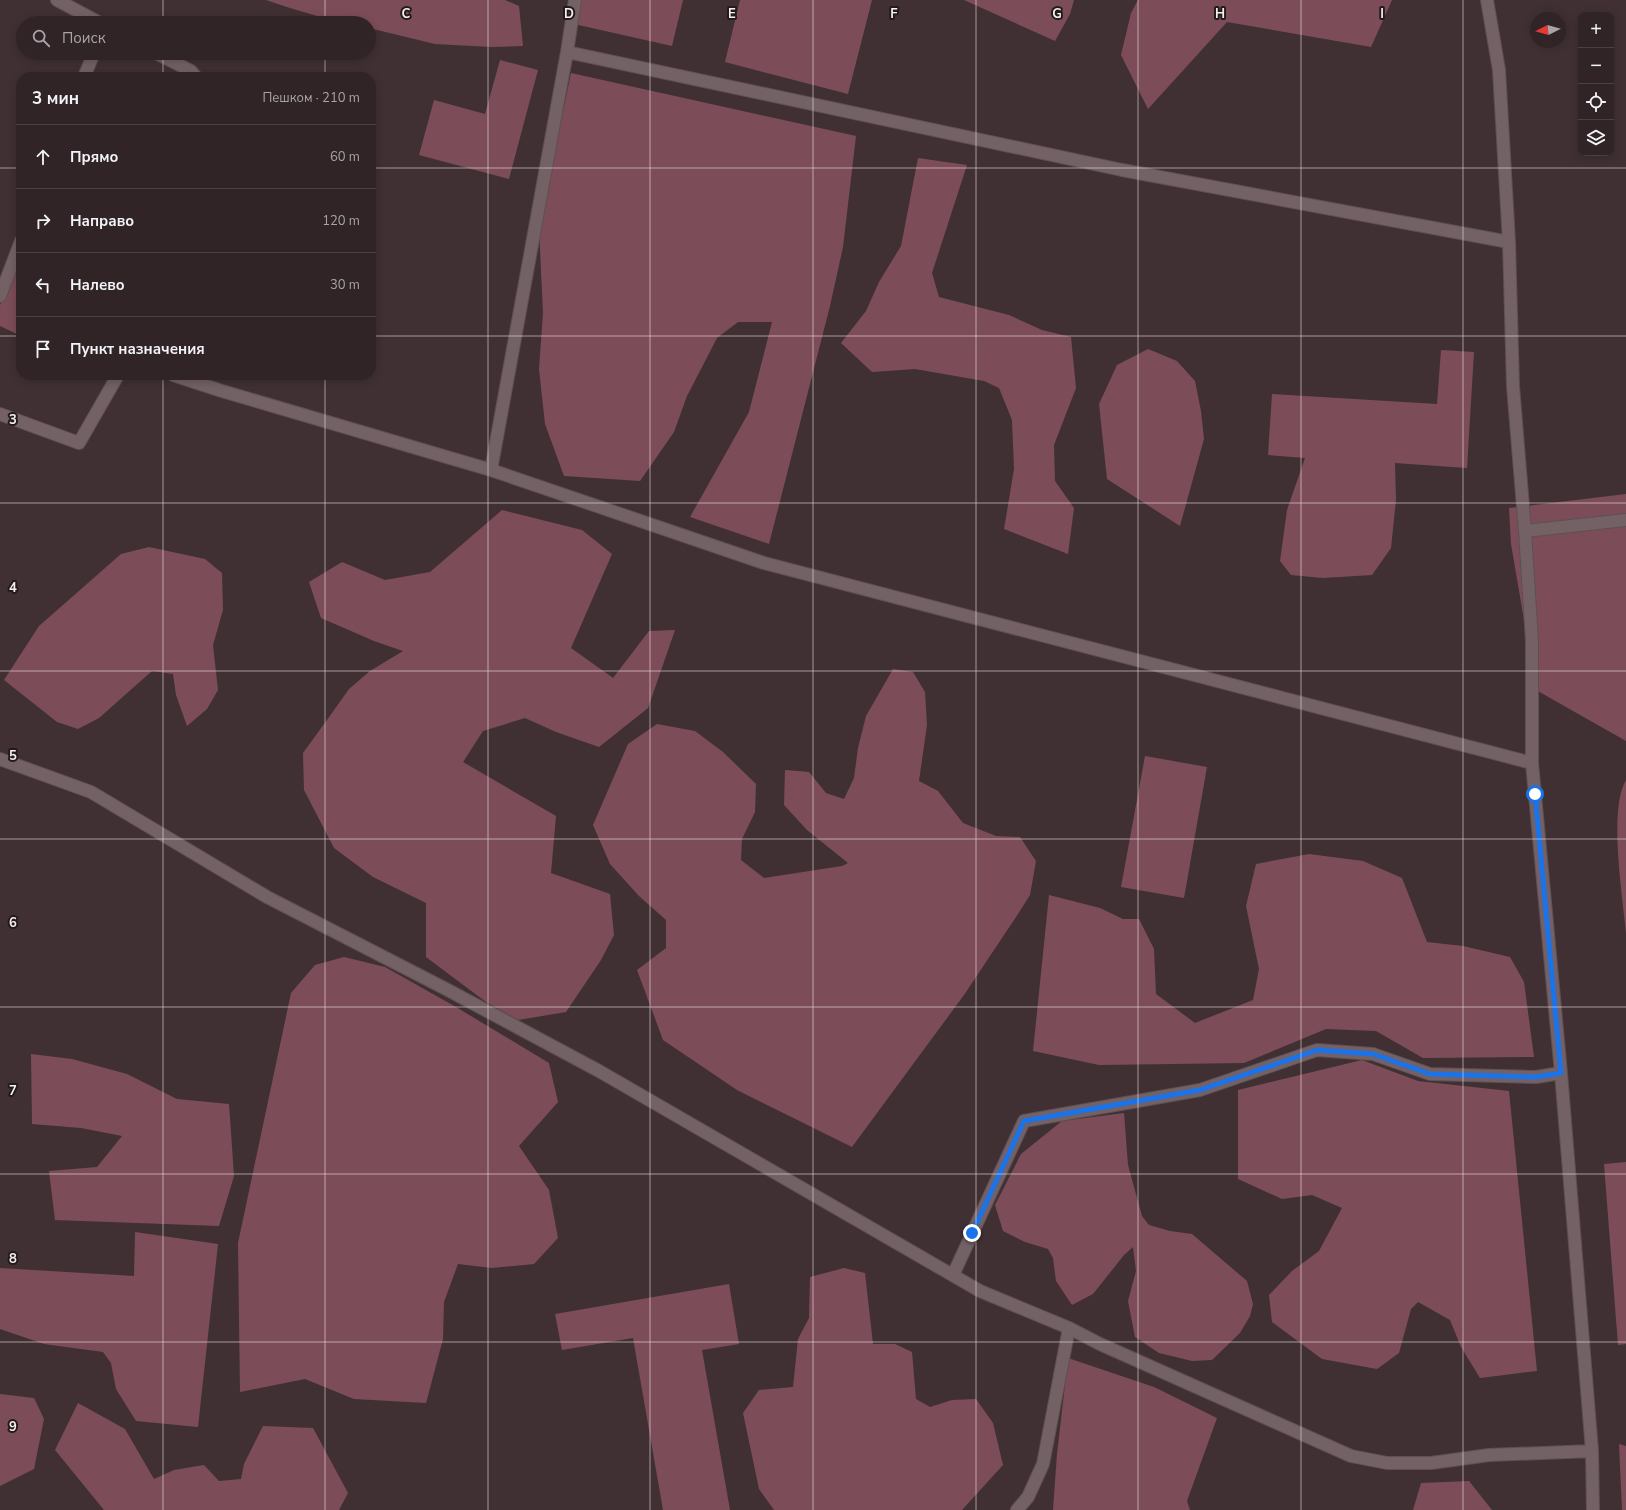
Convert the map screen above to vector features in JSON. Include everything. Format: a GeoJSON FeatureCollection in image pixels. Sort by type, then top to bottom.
{"type":"FeatureCollection","features":[{"type":"Feature","properties":{"kind":"street"},"geometry":{"type":"LineString","coordinates":[[57,0],[87,16]]}},
{"type":"Feature","properties":{"kind":"street"},"geometry":{"type":"LineString","coordinates":[[490,470],[567,52],[575,0]]}},
{"type":"Feature","properties":{"kind":"street"},"geometry":{"type":"LineString","coordinates":[[1488,0],[1499,70],[1509,242],[1513,386],[1525,530],[1532,641],[1532,763],[1561,1073],[1592,1451],[1593,1510]]}},
{"type":"Feature","properties":{"kind":"street"},"geometry":{"type":"LineString","coordinates":[[567,52],[1122,170],[1509,242]]}},
{"type":"Feature","properties":{"kind":"street"},"geometry":{"type":"LineString","coordinates":[[86,72],[91,60]]}},
{"type":"Feature","properties":{"kind":"street"},"geometry":{"type":"LineString","coordinates":[[170,60],[192,72]]}},
{"type":"Feature","properties":{"kind":"street"},"geometry":{"type":"LineString","coordinates":[[0,296],[16,255]]}},
{"type":"Feature","properties":{"kind":"street"},"geometry":{"type":"LineString","coordinates":[[0,414],[79,443],[115,380]]}},
{"type":"Feature","properties":{"kind":"street"},"geometry":{"type":"LineString","coordinates":[[188,380],[490,470],[764,563],[1532,763]]}},
{"type":"Feature","properties":{"kind":"street"},"geometry":{"type":"LineString","coordinates":[[1525,530],[1626,520]]}},
{"type":"Feature","properties":{"kind":"street"},"geometry":{"type":"LineString","coordinates":[[0,759],[91,792],[267,897],[446,989],[599,1071],[980,1291],[1069,1328],[1100,1344],[1351,1456],[1387,1463],[1431,1464],[1489,1455],[1592,1451]]}},
{"type":"Feature","properties":{"kind":"street"},"geometry":{"type":"LineString","coordinates":[[953,1275],[1024,1121],[1200,1090],[1317,1050],[1373,1054],[1430,1074],[1536,1077],[1561,1073]]}},
{"type":"Feature","properties":{"kind":"street"},"geometry":{"type":"LineString","coordinates":[[1018,1510],[1028,1497],[1044,1464],[1069,1328]]}},
{"type":"Feature","properties":{"kind":"shaded area"},"geometry":{"type":"Polygon","coordinates":[[[266,0],[505,0],[519,6],[523,46],[492,47],[435,44],[376,30],[376,16],[318,16],[266,0]]]}},
{"type":"Feature","properties":{"kind":"shaded area"},"geometry":{"type":"Polygon","coordinates":[[[580,0],[683,0],[672,46],[574,24],[580,0]]]}},
{"type":"Feature","properties":{"kind":"shaded area"},"geometry":{"type":"Polygon","coordinates":[[[740,0],[872,0],[848,94],[725,62],[740,0]]]}},
{"type":"Feature","properties":{"kind":"shaded area"},"geometry":{"type":"Polygon","coordinates":[[[964,0],[1074,0],[1070,14],[1055,41],[964,0]]]}},
{"type":"Feature","properties":{"kind":"shaded area"},"geometry":{"type":"Polygon","coordinates":[[[1138,0],[1392,0],[1371,47],[1227,22],[1148,109],[1121,55],[1131,13],[1138,0]]]}},
{"type":"Feature","properties":{"kind":"shaded area"},"geometry":{"type":"Polygon","coordinates":[[[500,60],[538,70],[509,179],[419,155],[434,100],[485,114],[500,60]]]}},
{"type":"Feature","properties":{"kind":"shaded area"},"geometry":{"type":"Polygon","coordinates":[[[571,73],[856,136],[843,247],[830,306],[769,544],[690,517],[749,412],[772,322],[738,322],[717,338],[687,396],[674,432],[640,481],[564,476],[545,424],[539,369],[543,313],[539,228],[571,73]]]}},
{"type":"Feature","properties":{"kind":"shaded area"},"geometry":{"type":"Polygon","coordinates":[[[918,158],[967,165],[932,273],[939,297],[1009,315],[1042,330],[1071,337],[1076,388],[1054,445],[1055,481],[1074,508],[1068,554],[1004,529],[1014,469],[1012,420],[999,388],[984,381],[915,369],[872,372],[841,343],[866,311],[879,282],[901,246],[918,158]]]}},
{"type":"Feature","properties":{"kind":"shaded area"},"geometry":{"type":"Polygon","coordinates":[[[16,271],[16,334],[0,326],[0,305],[16,271]]]}},
{"type":"Feature","properties":{"kind":"shaded area"},"geometry":{"type":"Polygon","coordinates":[[[1148,349],[1177,361],[1195,381],[1201,411],[1204,439],[1180,526],[1107,479],[1099,404],[1117,365],[1148,349]]]}},
{"type":"Feature","properties":{"kind":"shaded area"},"geometry":{"type":"Polygon","coordinates":[[[1441,350],[1474,352],[1467,468],[1395,463],[1396,500],[1391,548],[1372,575],[1323,578],[1291,575],[1280,561],[1287,510],[1305,458],[1268,455],[1272,394],[1437,404],[1441,350]]]}},
{"type":"Feature","properties":{"kind":"shaded area"},"geometry":{"type":"Polygon","coordinates":[[[1626,494],[1626,741],[1536,690],[1511,544],[1509,508],[1626,494]]]}},
{"type":"Feature","properties":{"kind":"shaded area"},"geometry":{"type":"Polygon","coordinates":[[[502,510],[582,530],[612,554],[571,648],[613,678],[649,631],[675,630],[648,708],[599,747],[556,732],[525,718],[483,731],[463,762],[556,816],[551,873],[610,894],[614,935],[601,960],[566,1012],[518,1020],[486,1002],[426,957],[426,903],[373,877],[334,848],[304,790],[303,753],[349,689],[370,671],[403,651],[374,641],[321,618],[309,582],[342,562],[385,580],[430,572],[502,510]]]}},
{"type":"Feature","properties":{"kind":"shaded area"},"geometry":{"type":"Polygon","coordinates":[[[149,547],[205,559],[222,573],[223,610],[213,645],[218,690],[207,709],[187,726],[176,695],[173,674],[152,671],[99,718],[78,729],[57,722],[4,680],[39,626],[121,554],[149,547]]]}},
{"type":"Feature","properties":{"kind":"shaded area"},"geometry":{"type":"Polygon","coordinates":[[[893,669],[913,672],[925,692],[927,725],[919,781],[938,791],[963,823],[996,836],[1020,837],[1036,861],[1030,895],[1018,914],[964,995],[852,1147],[737,1090],[663,1040],[637,970],[666,948],[666,920],[639,896],[610,864],[593,825],[628,744],[657,724],[695,731],[723,752],[756,784],[755,812],[742,839],[741,860],[764,878],[842,866],[848,863],[807,830],[784,805],[785,770],[809,772],[826,793],[844,799],[854,778],[858,748],[866,716],[893,669]]]}},
{"type":"Feature","properties":{"kind":"shaded area"},"geometry":{"type":"Polygon","coordinates":[[[1145,756],[1207,767],[1184,898],[1121,887],[1145,756]]]}},
{"type":"Feature","properties":{"kind":"shaded area"},"geometry":{"type":"Polygon","coordinates":[[[1626,780],[1626,934],[1617,832],[1621,794],[1626,780]]]}},
{"type":"Feature","properties":{"kind":"shaded area"},"geometry":{"type":"Polygon","coordinates":[[[1309,854],[1363,861],[1402,878],[1427,942],[1463,946],[1510,957],[1524,982],[1534,1057],[1423,1058],[1376,1031],[1326,1029],[1244,1063],[1099,1065],[1033,1051],[1049,895],[1100,908],[1123,919],[1139,919],[1154,949],[1156,994],[1195,1023],[1253,1000],[1259,969],[1246,906],[1256,864],[1309,854]]]}},
{"type":"Feature","properties":{"kind":"shaded area"},"geometry":{"type":"Polygon","coordinates":[[[344,957],[385,967],[456,1007],[549,1063],[558,1102],[519,1146],[549,1190],[558,1238],[534,1264],[492,1268],[458,1264],[444,1302],[443,1339],[426,1403],[354,1399],[305,1379],[240,1392],[238,1243],[291,993],[315,965],[344,957]]]}},
{"type":"Feature","properties":{"kind":"shaded area"},"geometry":{"type":"Polygon","coordinates":[[[31,1054],[72,1059],[127,1074],[177,1099],[229,1104],[234,1176],[219,1226],[55,1220],[49,1171],[97,1167],[122,1136],[81,1128],[32,1124],[31,1054]]]}},
{"type":"Feature","properties":{"kind":"shaded area"},"geometry":{"type":"Polygon","coordinates":[[[1362,1060],[1418,1081],[1509,1091],[1537,1371],[1480,1378],[1461,1347],[1450,1320],[1418,1302],[1411,1309],[1399,1353],[1377,1369],[1322,1359],[1272,1322],[1269,1295],[1292,1271],[1319,1251],[1342,1208],[1312,1195],[1282,1199],[1238,1179],[1238,1090],[1362,1060]]]}},
{"type":"Feature","properties":{"kind":"shaded area"},"geometry":{"type":"Polygon","coordinates":[[[1124,1113],[1128,1165],[1142,1216],[1149,1225],[1170,1231],[1192,1234],[1247,1281],[1253,1304],[1250,1316],[1240,1333],[1212,1360],[1192,1361],[1159,1353],[1135,1337],[1128,1301],[1136,1271],[1133,1247],[1124,1255],[1093,1294],[1072,1305],[1056,1281],[1053,1258],[1048,1249],[1025,1242],[1003,1231],[995,1205],[1021,1154],[1062,1121],[1124,1113]]]}},
{"type":"Feature","properties":{"kind":"shaded area"},"geometry":{"type":"Polygon","coordinates":[[[1626,1162],[1626,1344],[1618,1345],[1604,1164],[1626,1162]]]}},
{"type":"Feature","properties":{"kind":"shaded area"},"geometry":{"type":"Polygon","coordinates":[[[135,1232],[218,1244],[198,1427],[136,1421],[116,1389],[111,1363],[103,1352],[44,1344],[0,1329],[0,1268],[134,1276],[135,1232]]]}},
{"type":"Feature","properties":{"kind":"shaded area"},"geometry":{"type":"Polygon","coordinates":[[[844,1268],[865,1273],[873,1344],[895,1344],[912,1352],[916,1399],[930,1407],[952,1400],[976,1399],[993,1423],[1003,1465],[962,1510],[774,1510],[759,1489],[743,1413],[759,1390],[793,1387],[798,1339],[809,1318],[810,1277],[844,1268]]]}},
{"type":"Feature","properties":{"kind":"shaded area"},"geometry":{"type":"Polygon","coordinates":[[[729,1284],[739,1344],[702,1350],[730,1510],[663,1510],[633,1338],[562,1350],[555,1314],[729,1284]]]}},
{"type":"Feature","properties":{"kind":"shaded area"},"geometry":{"type":"Polygon","coordinates":[[[1068,1358],[1154,1387],[1217,1418],[1187,1501],[1190,1510],[1053,1510],[1057,1454],[1068,1358]]]}},
{"type":"Feature","properties":{"kind":"shaded area"},"geometry":{"type":"Polygon","coordinates":[[[0,1394],[34,1398],[44,1419],[34,1469],[0,1486],[0,1394]]]}},
{"type":"Feature","properties":{"kind":"shaded area"},"geometry":{"type":"Polygon","coordinates":[[[78,1403],[125,1429],[154,1479],[174,1470],[204,1465],[219,1481],[241,1479],[244,1464],[263,1426],[313,1428],[348,1493],[339,1510],[104,1510],[55,1450],[78,1403]]]}},
{"type":"Feature","properties":{"kind":"shaded area"},"geometry":{"type":"Polygon","coordinates":[[[1619,1444],[1626,1446],[1626,1510],[1622,1510],[1619,1444]]]}},
{"type":"Feature","properties":{"kind":"shaded area"},"geometry":{"type":"Polygon","coordinates":[[[1469,1481],[1492,1510],[1413,1510],[1421,1483],[1469,1481]]]}},
{"type":"Feature","properties":{"kind":"route"},"geometry":{"type":"LineString","coordinates":[[972,1233],[1024,1121],[1200,1090],[1317,1050],[1373,1054],[1430,1074],[1536,1077],[1561,1073],[1535,794]]}}]}
